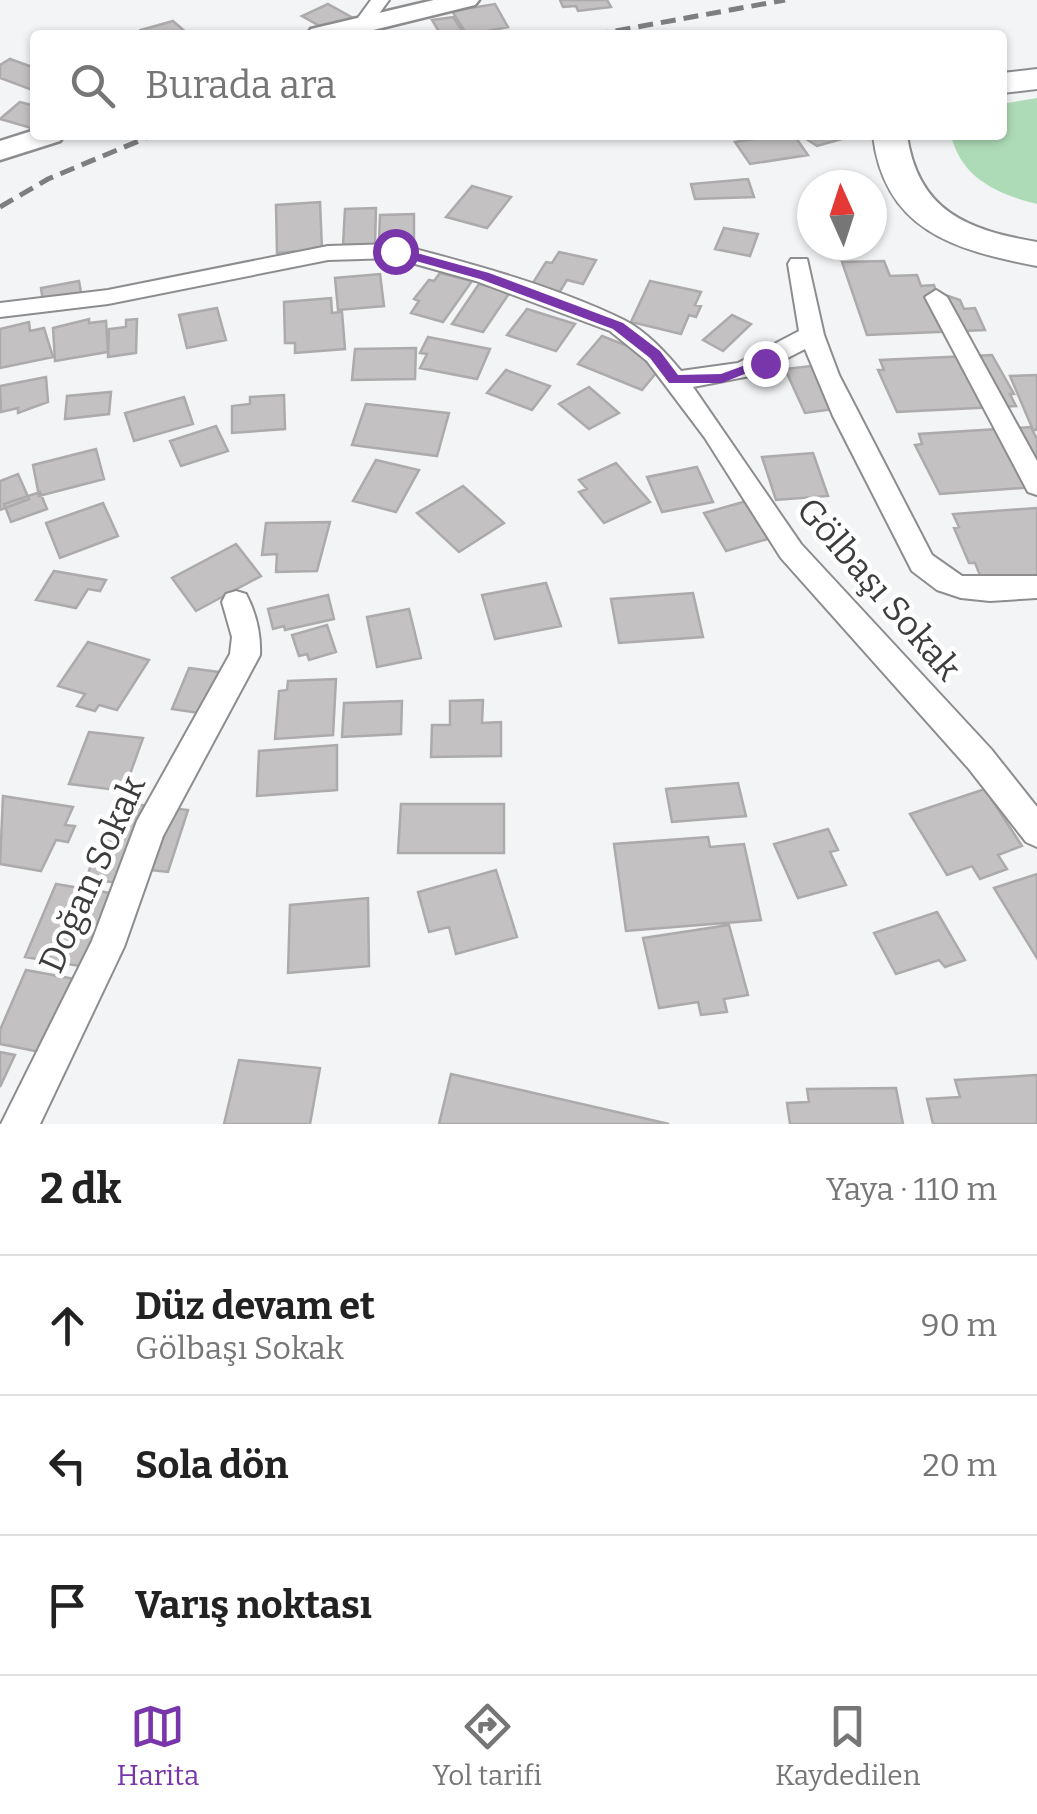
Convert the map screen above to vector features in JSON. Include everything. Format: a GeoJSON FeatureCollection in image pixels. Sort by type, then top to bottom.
{"type":"FeatureCollection","features":[{"type":"Feature","properties":{"kind":"highway"},"geometry":{"type":"LineString","coordinates":[[1007,82],[1037,79]]}},
{"type":"Feature","properties":{"kind":"highway"},"geometry":{"type":"LineString","coordinates":[[1007,98],[1037,95]]}},
{"type":"Feature","properties":{"kind":"highway"},"geometry":{"type":"LineString","coordinates":[[890,140],[890,159],[903,186],[928,217],[962,236],[1037,254]]}},
{"type":"Feature","properties":{"kind":"highway"},"geometry":{"type":"LineString","coordinates":[[921,140],[920,152],[937,187],[964,208],[1015,226],[1037,229]]}},
{"type":"Feature","properties":{"kind":"main road"},"geometry":{"type":"LineString","coordinates":[[337,30],[466,0]]}},
{"type":"Feature","properties":{"kind":"main road"},"geometry":{"type":"LineString","coordinates":[[0,151],[34,140]]}},
{"type":"Feature","properties":{"kind":"street"},"geometry":{"type":"LineString","coordinates":[[364,22],[380,0]]}},
{"type":"Feature","properties":{"kind":"street","name":"Gölbaşı Sokak"},"geometry":{"type":"LineString","coordinates":[[0,310],[108,298],[328,254],[395,251],[484,276],[618,326],[655,354],[714,432],[792,551],[980,759],[1037,832]]}},
{"type":"Feature","properties":{"kind":"street"},"geometry":{"type":"LineString","coordinates":[[800,264],[802,307],[812,334],[848,420],[922,564],[932,576],[958,589],[976,592],[1037,587]]}},
{"type":"Feature","properties":{"kind":"street"},"geometry":{"type":"LineString","coordinates":[[936,297],[1037,485]]}},
{"type":"Feature","properties":{"kind":"street"},"geometry":{"type":"LineString","coordinates":[[674,380],[722,378],[746,372],[812,334]]}},
{"type":"Feature","properties":{"kind":"street","name":"Doğan Sokak"},"geometry":{"type":"LineString","coordinates":[[20,1124],[107,947],[148,831],[246,654],[246,637],[236,602]]}},
{"type":"Feature","properties":{"kind":"green space"},"geometry":{"type":"Polygon","coordinates":[[[1037,98],[1037,204],[983,182],[963,163],[953,140],[1007,140],[1007,103],[1037,98]]]}},
{"type":"Feature","properties":{"kind":"building"},"geometry":{"type":"Polygon","coordinates":[[[560,0],[607,0],[611,7],[578,11],[576,6],[563,7],[560,0]]]}},
{"type":"Feature","properties":{"kind":"building"},"geometry":{"type":"Polygon","coordinates":[[[328,4],[353,18],[327,30],[302,16],[328,4]]]}},
{"type":"Feature","properties":{"kind":"building"},"geometry":{"type":"Polygon","coordinates":[[[495,4],[508,27],[464,30],[452,11],[495,4]]]}},
{"type":"Feature","properties":{"kind":"building"},"geometry":{"type":"Polygon","coordinates":[[[453,17],[462,30],[438,30],[432,20],[453,17]]]}},
{"type":"Feature","properties":{"kind":"building"},"geometry":{"type":"Polygon","coordinates":[[[173,21],[183,30],[141,30],[173,21]]]}},
{"type":"Feature","properties":{"kind":"building"},"geometry":{"type":"Polygon","coordinates":[[[10,59],[30,66],[30,89],[0,78],[0,65],[10,59]]]}},
{"type":"Feature","properties":{"kind":"building"},"geometry":{"type":"Polygon","coordinates":[[[20,102],[30,105],[30,128],[0,119],[20,102]]]}},
{"type":"Feature","properties":{"kind":"building"},"geometry":{"type":"Polygon","coordinates":[[[798,140],[808,155],[750,164],[735,142],[798,140]]]}},
{"type":"Feature","properties":{"kind":"building"},"geometry":{"type":"Polygon","coordinates":[[[808,140],[839,140],[817,146],[808,140]]]}},
{"type":"Feature","properties":{"kind":"building"},"geometry":{"type":"Polygon","coordinates":[[[748,179],[754,197],[695,199],[691,184],[748,179]]]}},
{"type":"Feature","properties":{"kind":"building"},"geometry":{"type":"Polygon","coordinates":[[[472,186],[511,197],[487,228],[446,217],[472,186]]]}},
{"type":"Feature","properties":{"kind":"building"},"geometry":{"type":"Polygon","coordinates":[[[320,202],[322,249],[277,253],[276,205],[320,202]]]}},
{"type":"Feature","properties":{"kind":"building"},"geometry":{"type":"Polygon","coordinates":[[[376,208],[375,244],[343,245],[345,209],[376,208]]]}},
{"type":"Feature","properties":{"kind":"building"},"geometry":{"type":"Polygon","coordinates":[[[414,214],[414,240],[379,241],[380,215],[414,214]]]}},
{"type":"Feature","properties":{"kind":"building"},"geometry":{"type":"Polygon","coordinates":[[[724,228],[758,234],[750,256],[715,249],[724,228]]]}},
{"type":"Feature","properties":{"kind":"building"},"geometry":{"type":"Polygon","coordinates":[[[559,252],[596,260],[583,284],[567,280],[559,293],[531,286],[546,262],[552,263],[559,252]]]}},
{"type":"Feature","properties":{"kind":"building"},"geometry":{"type":"Polygon","coordinates":[[[884,261],[890,276],[917,275],[921,286],[934,285],[936,292],[960,300],[964,309],[975,308],[985,330],[867,335],[842,262],[884,261]]]}},
{"type":"Feature","properties":{"kind":"building"},"geometry":{"type":"Polygon","coordinates":[[[440,273],[472,281],[443,322],[411,313],[419,301],[414,299],[440,273]]]}},
{"type":"Feature","properties":{"kind":"building"},"geometry":{"type":"Polygon","coordinates":[[[380,274],[384,306],[338,310],[335,278],[380,274]]]}},
{"type":"Feature","properties":{"kind":"building"},"geometry":{"type":"Polygon","coordinates":[[[79,281],[83,304],[44,308],[41,288],[79,281]]]}},
{"type":"Feature","properties":{"kind":"building"},"geometry":{"type":"Polygon","coordinates":[[[650,281],[701,292],[695,305],[701,306],[696,317],[689,315],[681,334],[631,322],[650,281]]]}},
{"type":"Feature","properties":{"kind":"building"},"geometry":{"type":"Polygon","coordinates":[[[479,284],[510,292],[483,332],[452,324],[479,284]]]}},
{"type":"Feature","properties":{"kind":"building"},"geometry":{"type":"Polygon","coordinates":[[[331,298],[332,313],[342,312],[345,349],[295,353],[295,343],[285,343],[284,302],[331,298]]]}},
{"type":"Feature","properties":{"kind":"building"},"geometry":{"type":"Polygon","coordinates":[[[217,308],[226,340],[187,348],[179,315],[217,308]]]}},
{"type":"Feature","properties":{"kind":"building"},"geometry":{"type":"Polygon","coordinates":[[[527,309],[575,324],[556,351],[507,335],[527,309]]]}},
{"type":"Feature","properties":{"kind":"building"},"geometry":{"type":"Polygon","coordinates":[[[732,315],[751,324],[723,351],[703,340],[732,315]]]}},
{"type":"Feature","properties":{"kind":"building"},"geometry":{"type":"Polygon","coordinates":[[[89,319],[89,323],[106,321],[108,352],[55,361],[53,328],[89,319]]]}},
{"type":"Feature","properties":{"kind":"building"},"geometry":{"type":"Polygon","coordinates":[[[137,319],[136,353],[108,357],[109,329],[126,327],[126,320],[137,319]]]}},
{"type":"Feature","properties":{"kind":"building"},"geometry":{"type":"Polygon","coordinates":[[[29,322],[30,331],[44,328],[53,357],[0,368],[0,329],[29,322]]]}},
{"type":"Feature","properties":{"kind":"building"},"geometry":{"type":"Polygon","coordinates":[[[602,336],[666,361],[642,390],[578,364],[602,336]]]}},
{"type":"Feature","properties":{"kind":"building"},"geometry":{"type":"Polygon","coordinates":[[[428,337],[490,349],[477,379],[420,368],[427,354],[420,353],[428,337]]]}},
{"type":"Feature","properties":{"kind":"building"},"geometry":{"type":"Polygon","coordinates":[[[416,348],[415,379],[352,380],[355,349],[416,348]]]}},
{"type":"Feature","properties":{"kind":"building"},"geometry":{"type":"Polygon","coordinates":[[[992,355],[1014,394],[1010,394],[1016,406],[897,412],[878,370],[884,370],[880,360],[992,355]]]}},
{"type":"Feature","properties":{"kind":"building"},"geometry":{"type":"Polygon","coordinates":[[[828,364],[849,407],[805,413],[785,369],[828,364]]]}},
{"type":"Feature","properties":{"kind":"building"},"geometry":{"type":"Polygon","coordinates":[[[506,370],[550,386],[532,410],[487,393],[506,370]]]}},
{"type":"Feature","properties":{"kind":"building"},"geometry":{"type":"Polygon","coordinates":[[[1037,375],[1037,430],[1033,430],[1010,376],[1037,375]]]}},
{"type":"Feature","properties":{"kind":"building"},"geometry":{"type":"Polygon","coordinates":[[[46,377],[48,402],[18,413],[18,408],[1,412],[0,386],[46,377]]]}},
{"type":"Feature","properties":{"kind":"building"},"geometry":{"type":"Polygon","coordinates":[[[589,387],[619,413],[589,429],[559,404],[589,387]]]}},
{"type":"Feature","properties":{"kind":"building"},"geometry":{"type":"Polygon","coordinates":[[[111,392],[109,414],[65,419],[67,396],[111,392]]]}},
{"type":"Feature","properties":{"kind":"building"},"geometry":{"type":"Polygon","coordinates":[[[284,395],[285,429],[232,433],[232,406],[250,404],[250,397],[284,395]]]}},
{"type":"Feature","properties":{"kind":"building"},"geometry":{"type":"Polygon","coordinates":[[[184,397],[193,424],[134,441],[125,413],[184,397]]]}},
{"type":"Feature","properties":{"kind":"building"},"geometry":{"type":"Polygon","coordinates":[[[366,404],[449,413],[437,456],[352,445],[366,404]]]}},
{"type":"Feature","properties":{"kind":"building"},"geometry":{"type":"Polygon","coordinates":[[[216,426],[228,451],[181,466],[170,441],[216,426]]]}},
{"type":"Feature","properties":{"kind":"building"},"geometry":{"type":"Polygon","coordinates":[[[1031,427],[1037,439],[1037,487],[940,494],[915,445],[922,444],[919,434],[1031,427]]]}},
{"type":"Feature","properties":{"kind":"building"},"geometry":{"type":"Polygon","coordinates":[[[96,449],[104,479],[39,496],[33,465],[96,449]]]}},
{"type":"Feature","properties":{"kind":"building"},"geometry":{"type":"Polygon","coordinates":[[[813,453],[828,496],[776,500],[762,457],[813,453]]]}},
{"type":"Feature","properties":{"kind":"building"},"geometry":{"type":"Polygon","coordinates":[[[376,460],[419,470],[396,512],[353,501],[376,460]]]}},
{"type":"Feature","properties":{"kind":"building"},"geometry":{"type":"Polygon","coordinates":[[[616,463],[650,502],[604,523],[579,492],[587,489],[579,480],[616,463]]]}},
{"type":"Feature","properties":{"kind":"building"},"geometry":{"type":"Polygon","coordinates":[[[697,467],[713,502],[662,512],[647,477],[697,467]]]}},
{"type":"Feature","properties":{"kind":"building"},"geometry":{"type":"Polygon","coordinates":[[[18,474],[29,499],[0,510],[0,481],[18,474]]]}},
{"type":"Feature","properties":{"kind":"building"},"geometry":{"type":"Polygon","coordinates":[[[463,486],[504,523],[459,552],[417,513],[463,486]]]}},
{"type":"Feature","properties":{"kind":"building"},"geometry":{"type":"Polygon","coordinates":[[[40,492],[47,509],[11,522],[4,504],[40,492]]]}},
{"type":"Feature","properties":{"kind":"building"},"geometry":{"type":"Polygon","coordinates":[[[754,499],[778,536],[726,551],[704,513],[754,499]]]}},
{"type":"Feature","properties":{"kind":"building"},"geometry":{"type":"Polygon","coordinates":[[[103,503],[118,536],[60,558],[46,523],[103,503]]]}},
{"type":"Feature","properties":{"kind":"building"},"geometry":{"type":"Polygon","coordinates":[[[1037,508],[1037,576],[982,580],[975,563],[969,563],[954,528],[959,527],[953,514],[1037,508]]]}},
{"type":"Feature","properties":{"kind":"building"},"geometry":{"type":"Polygon","coordinates":[[[330,522],[317,571],[276,572],[277,554],[262,555],[266,523],[330,522]]]}},
{"type":"Feature","properties":{"kind":"building"},"geometry":{"type":"Polygon","coordinates":[[[236,544],[261,576],[196,611],[172,578],[236,544]]]}},
{"type":"Feature","properties":{"kind":"building"},"geometry":{"type":"Polygon","coordinates":[[[54,571],[106,580],[100,591],[88,589],[76,608],[36,600],[54,571]]]}},
{"type":"Feature","properties":{"kind":"building"},"geometry":{"type":"Polygon","coordinates":[[[546,583],[561,626],[495,639],[482,595],[546,583]]]}},
{"type":"Feature","properties":{"kind":"building"},"geometry":{"type":"Polygon","coordinates":[[[693,593],[703,637],[619,643],[611,599],[693,593]]]}},
{"type":"Feature","properties":{"kind":"building"},"geometry":{"type":"Polygon","coordinates":[[[328,595],[334,619],[273,629],[268,609],[328,595]]]}},
{"type":"Feature","properties":{"kind":"building"},"geometry":{"type":"Polygon","coordinates":[[[409,609],[421,658],[377,667],[367,617],[409,609]]]}},
{"type":"Feature","properties":{"kind":"building"},"geometry":{"type":"Polygon","coordinates":[[[327,625],[336,652],[309,660],[307,654],[299,656],[292,635],[327,625]]]}},
{"type":"Feature","properties":{"kind":"building"},"geometry":{"type":"Polygon","coordinates":[[[88,642],[149,660],[117,710],[99,705],[95,711],[77,706],[85,694],[58,686],[88,642]]]}},
{"type":"Feature","properties":{"kind":"building"},"geometry":{"type":"Polygon","coordinates":[[[189,668],[242,675],[227,717],[172,709],[189,668]]]}},
{"type":"Feature","properties":{"kind":"building"},"geometry":{"type":"Polygon","coordinates":[[[336,679],[333,735],[275,739],[279,691],[287,690],[288,681],[336,679]]]}},
{"type":"Feature","properties":{"kind":"building"},"geometry":{"type":"Polygon","coordinates":[[[483,700],[482,723],[501,722],[501,756],[431,757],[432,725],[450,725],[450,701],[483,700]]]}},
{"type":"Feature","properties":{"kind":"building"},"geometry":{"type":"Polygon","coordinates":[[[402,701],[401,734],[342,737],[344,703],[402,701]]]}},
{"type":"Feature","properties":{"kind":"building"},"geometry":{"type":"Polygon","coordinates":[[[89,732],[143,738],[124,791],[69,784],[89,732]]]}},
{"type":"Feature","properties":{"kind":"building"},"geometry":{"type":"Polygon","coordinates":[[[337,745],[337,790],[257,796],[259,751],[337,745]]]}},
{"type":"Feature","properties":{"kind":"building"},"geometry":{"type":"Polygon","coordinates":[[[738,783],[746,816],[672,822],[666,789],[738,783]]]}},
{"type":"Feature","properties":{"kind":"building"},"geometry":{"type":"Polygon","coordinates":[[[985,789],[1022,846],[998,855],[1007,869],[980,879],[972,866],[947,875],[910,814],[985,789]]]}},
{"type":"Feature","properties":{"kind":"building"},"geometry":{"type":"Polygon","coordinates":[[[3,796],[73,807],[65,825],[75,826],[68,842],[56,840],[41,871],[0,864],[3,796]]]}},
{"type":"Feature","properties":{"kind":"building"},"geometry":{"type":"Polygon","coordinates":[[[114,802],[188,810],[168,872],[141,869],[136,885],[86,879],[114,802]]]}},
{"type":"Feature","properties":{"kind":"building"},"geometry":{"type":"Polygon","coordinates":[[[401,804],[504,804],[504,853],[398,853],[401,804]]]}},
{"type":"Feature","properties":{"kind":"building"},"geometry":{"type":"Polygon","coordinates":[[[828,829],[838,850],[830,852],[846,885],[798,898],[774,844],[828,829]]]}},
{"type":"Feature","properties":{"kind":"building"},"geometry":{"type":"Polygon","coordinates":[[[708,837],[710,847],[744,844],[761,920],[626,931],[614,844],[708,837]]]}},
{"type":"Feature","properties":{"kind":"building"},"geometry":{"type":"Polygon","coordinates":[[[496,870],[517,937],[456,954],[449,927],[429,932],[418,892],[496,870]]]}},
{"type":"Feature","properties":{"kind":"building"},"geometry":{"type":"Polygon","coordinates":[[[1037,874],[1037,958],[994,888],[1037,874]]]}},
{"type":"Feature","properties":{"kind":"building"},"geometry":{"type":"Polygon","coordinates":[[[56,884],[134,897],[105,970],[25,957],[56,884]]]}},
{"type":"Feature","properties":{"kind":"building"},"geometry":{"type":"Polygon","coordinates":[[[368,898],[369,966],[288,973],[290,905],[368,898]]]}},
{"type":"Feature","properties":{"kind":"building"},"geometry":{"type":"Polygon","coordinates":[[[937,912],[965,960],[945,967],[939,960],[896,974],[874,933],[937,912]]]}},
{"type":"Feature","properties":{"kind":"building"},"geometry":{"type":"Polygon","coordinates":[[[729,925],[748,995],[724,999],[727,1012],[701,1015],[698,1002],[659,1008],[643,938],[729,925]]]}},
{"type":"Feature","properties":{"kind":"building"},"geometry":{"type":"Polygon","coordinates":[[[26,970],[80,980],[50,1054],[0,1044],[0,1030],[26,970]]]}},
{"type":"Feature","properties":{"kind":"building"},"geometry":{"type":"Polygon","coordinates":[[[0,1052],[15,1055],[0,1087],[0,1052]]]}},
{"type":"Feature","properties":{"kind":"building"},"geometry":{"type":"Polygon","coordinates":[[[239,1060],[320,1068],[310,1124],[224,1124],[239,1060]]]}},
{"type":"Feature","properties":{"kind":"building"},"geometry":{"type":"Polygon","coordinates":[[[451,1074],[669,1124],[439,1124],[451,1074]]]}},
{"type":"Feature","properties":{"kind":"building"},"geometry":{"type":"Polygon","coordinates":[[[1037,1075],[1037,1124],[933,1124],[927,1099],[960,1097],[955,1080],[1037,1075]]]}},
{"type":"Feature","properties":{"kind":"building"},"geometry":{"type":"Polygon","coordinates":[[[896,1088],[903,1124],[790,1124],[787,1103],[809,1102],[807,1089],[896,1088]]]}},
{"type":"Feature","properties":{"kind":"railway"},"geometry":{"type":"LineString","coordinates":[[620,30],[785,0]]}},
{"type":"Feature","properties":{"kind":"railway"},"geometry":{"type":"LineString","coordinates":[[0,207],[48,179],[141,140]]}},
{"type":"Feature","properties":{"kind":"route"},"geometry":{"type":"LineString","coordinates":[[395,251],[484,276],[618,326],[655,354],[674,380],[722,378],[765,363]]}}]}
